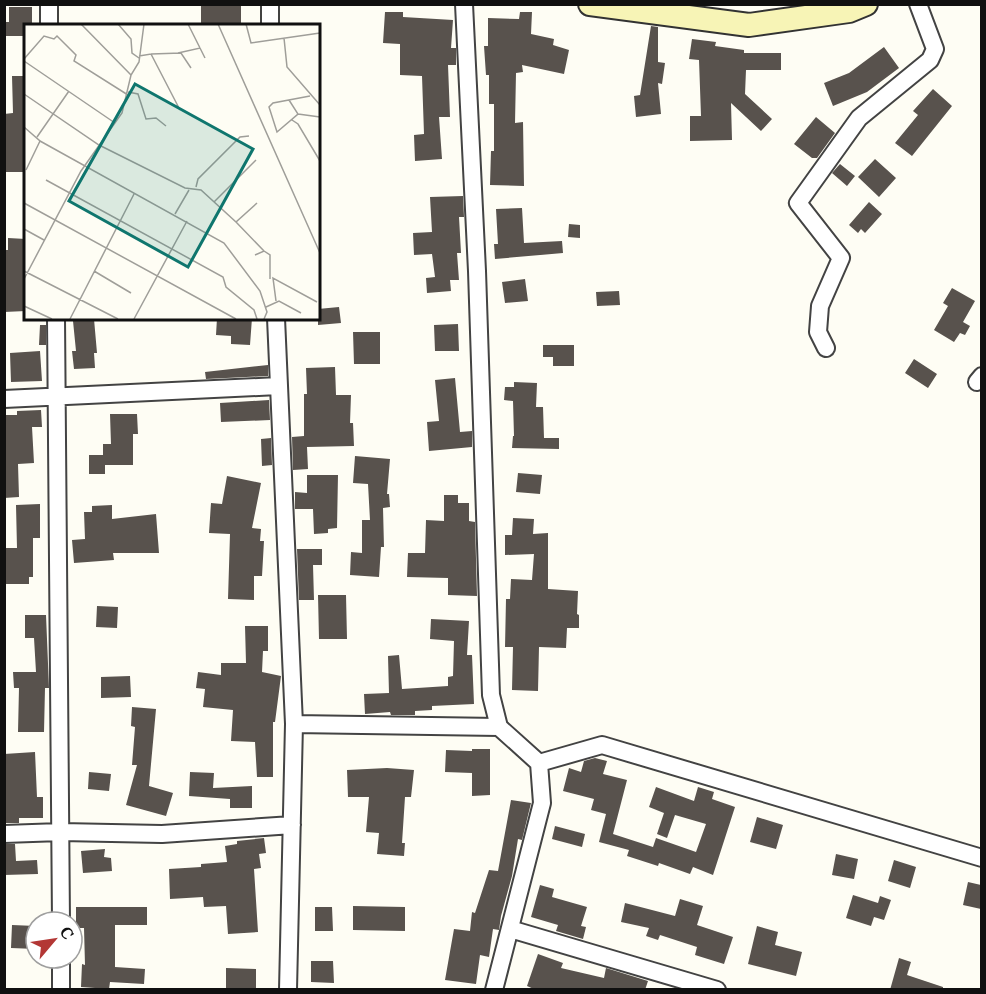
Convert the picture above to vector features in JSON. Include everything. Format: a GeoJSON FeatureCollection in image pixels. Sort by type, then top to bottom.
{"type":"FeatureCollection","features":[{"type":"Feature","properties":{"kind":"street"},"geometry":{"type":"LineString","coordinates":[[49,4],[49,24]]}},
{"type":"Feature","properties":{"kind":"street"},"geometry":{"type":"LineString","coordinates":[[270,4],[270,24]]}},
{"type":"Feature","properties":{"kind":"street"},"geometry":{"type":"LineString","coordinates":[[464,4],[476,260],[491,695],[499,728],[539,763],[542,802],[494,990]]}},
{"type":"Feature","properties":{"kind":"street"},"geometry":{"type":"LineString","coordinates":[[590,4],[666,9],[749,26],[849,11],[866,4]]}},
{"type":"Feature","properties":{"kind":"street"},"geometry":{"type":"LineString","coordinates":[[826,348],[818,332],[820,306],[841,258],[798,203],[859,118],[930,60],[935,49],[918,4]]}},
{"type":"Feature","properties":{"kind":"street"},"geometry":{"type":"LineString","coordinates":[[56,320],[61,910]]}},
{"type":"Feature","properties":{"kind":"street"},"geometry":{"type":"LineString","coordinates":[[276,320],[294,724],[288,990]]}},
{"type":"Feature","properties":{"kind":"street"},"geometry":{"type":"LineString","coordinates":[[4,399],[278,386]]}},
{"type":"Feature","properties":{"kind":"street"},"geometry":{"type":"LineString","coordinates":[[294,724],[499,728]]}},
{"type":"Feature","properties":{"kind":"street"},"geometry":{"type":"LineString","coordinates":[[539,763],[602,745],[981,858]]}},
{"type":"Feature","properties":{"kind":"street"},"geometry":{"type":"LineString","coordinates":[[4,834],[61,832],[162,834],[292,825]]}},
{"type":"Feature","properties":{"kind":"street"},"geometry":{"type":"LineString","coordinates":[[510,929],[717,990]]}},
{"type":"Feature","properties":{"kind":"street"},"geometry":{"type":"LineString","coordinates":[[61,970],[61,990]]}},
{"type":"Feature","properties":{"kind":"building"},"geometry":{"type":"Polygon","coordinates":[[[201,4],[241,4],[241,24],[201,24],[201,4]]]}},
{"type":"Feature","properties":{"kind":"building"},"geometry":{"type":"Polygon","coordinates":[[[9,7],[32,7],[32,24],[24,24],[24,36],[4,36],[4,22],[9,22],[9,7]]]}},
{"type":"Feature","properties":{"kind":"building"},"geometry":{"type":"Polygon","coordinates":[[[385,12],[403,12],[403,17],[453,20],[451,48],[456,48],[456,65],[448,65],[450,117],[439,117],[442,159],[415,161],[414,135],[424,134],[422,76],[400,75],[400,44],[383,43],[385,12]]]}},
{"type":"Feature","properties":{"kind":"building"},"geometry":{"type":"Polygon","coordinates":[[[520,12],[532,12],[531,34],[554,39],[553,45],[569,50],[564,74],[522,65],[523,72],[516,73],[515,123],[523,122],[524,186],[490,185],[491,151],[494,151],[494,104],[489,104],[489,75],[486,75],[484,46],[488,46],[488,18],[519,19],[520,12]]]}},
{"type":"Feature","properties":{"kind":"building"},"geometry":{"type":"Polygon","coordinates":[[[651,26],[658,27],[658,62],[665,63],[662,84],[658,83],[661,114],[636,117],[634,96],[640,95],[651,26]]]}},
{"type":"Feature","properties":{"kind":"building"},"geometry":{"type":"Polygon","coordinates":[[[692,39],[716,42],[715,46],[744,50],[744,53],[781,53],[781,70],[746,70],[745,94],[772,119],[761,131],[731,103],[732,140],[690,141],[690,116],[701,116],[699,60],[689,59],[692,39]]]}},
{"type":"Feature","properties":{"kind":"building"},"geometry":{"type":"Polygon","coordinates":[[[884,47],[899,68],[867,92],[833,106],[824,83],[849,73],[884,47]]]}},
{"type":"Feature","properties":{"kind":"building"},"geometry":{"type":"Polygon","coordinates":[[[12,76],[24,76],[24,172],[4,172],[4,114],[13,113],[12,76]]]}},
{"type":"Feature","properties":{"kind":"building"},"geometry":{"type":"Polygon","coordinates":[[[933,89],[952,106],[912,156],[895,143],[918,115],[913,111],[933,89]]]}},
{"type":"Feature","properties":{"kind":"building"},"geometry":{"type":"Polygon","coordinates":[[[816,117],[835,133],[817,158],[812,158],[794,144],[816,117]]]}},
{"type":"Feature","properties":{"kind":"building"},"geometry":{"type":"Polygon","coordinates":[[[875,159],[896,178],[879,197],[858,177],[875,159]]]}},
{"type":"Feature","properties":{"kind":"building"},"geometry":{"type":"Polygon","coordinates":[[[840,164],[855,176],[847,186],[832,173],[840,164]]]}},
{"type":"Feature","properties":{"kind":"building"},"geometry":{"type":"Polygon","coordinates":[[[463,196],[464,217],[459,217],[461,253],[457,253],[459,280],[450,280],[451,291],[427,293],[426,278],[435,277],[432,254],[414,255],[413,233],[432,232],[430,197],[463,196]]]}},
{"type":"Feature","properties":{"kind":"building"},"geometry":{"type":"Polygon","coordinates":[[[869,202],[882,214],[865,233],[861,229],[858,233],[849,225],[869,202]]]}},
{"type":"Feature","properties":{"kind":"building"},"geometry":{"type":"Polygon","coordinates":[[[522,208],[524,243],[562,241],[563,253],[495,259],[494,244],[498,244],[496,209],[522,208]]]}},
{"type":"Feature","properties":{"kind":"building"},"geometry":{"type":"Polygon","coordinates":[[[569,224],[580,225],[580,238],[568,237],[569,224]]]}},
{"type":"Feature","properties":{"kind":"building"},"geometry":{"type":"Polygon","coordinates":[[[8,238],[24,239],[24,311],[4,312],[4,250],[8,250],[8,238]]]}},
{"type":"Feature","properties":{"kind":"building"},"geometry":{"type":"Polygon","coordinates":[[[525,279],[528,301],[505,303],[502,282],[525,279]]]}},
{"type":"Feature","properties":{"kind":"building"},"geometry":{"type":"Polygon","coordinates":[[[952,288],[975,301],[963,322],[970,326],[965,335],[960,333],[954,342],[934,330],[948,306],[943,303],[952,288]]]}},
{"type":"Feature","properties":{"kind":"building"},"geometry":{"type":"Polygon","coordinates":[[[619,291],[620,305],[597,306],[596,292],[619,291]]]}},
{"type":"Feature","properties":{"kind":"building"},"geometry":{"type":"Polygon","coordinates":[[[339,307],[341,323],[318,325],[320,309],[339,307]]]}},
{"type":"Feature","properties":{"kind":"building"},"geometry":{"type":"Polygon","coordinates":[[[94,320],[97,353],[94,353],[95,368],[74,369],[72,351],[76,351],[73,321],[94,320]]]}},
{"type":"Feature","properties":{"kind":"building"},"geometry":{"type":"Polygon","coordinates":[[[217,320],[252,320],[250,345],[231,344],[231,336],[216,335],[217,320]]]}},
{"type":"Feature","properties":{"kind":"building"},"geometry":{"type":"Polygon","coordinates":[[[458,324],[459,351],[435,351],[434,325],[458,324]]]}},
{"type":"Feature","properties":{"kind":"building"},"geometry":{"type":"Polygon","coordinates":[[[40,325],[46,325],[46,345],[39,345],[40,325]]]}},
{"type":"Feature","properties":{"kind":"building"},"geometry":{"type":"Polygon","coordinates":[[[353,332],[380,332],[380,364],[354,364],[353,332]]]}},
{"type":"Feature","properties":{"kind":"building"},"geometry":{"type":"Polygon","coordinates":[[[543,345],[574,345],[574,366],[553,366],[553,357],[543,357],[543,345]]]}},
{"type":"Feature","properties":{"kind":"building"},"geometry":{"type":"Polygon","coordinates":[[[40,351],[42,381],[11,382],[10,353],[40,351]]]}},
{"type":"Feature","properties":{"kind":"building"},"geometry":{"type":"Polygon","coordinates":[[[914,359],[937,374],[928,388],[905,373],[914,359]]]}},
{"type":"Feature","properties":{"kind":"building"},"geometry":{"type":"Polygon","coordinates":[[[268,365],[268,376],[206,379],[205,372],[268,365]]]}},
{"type":"Feature","properties":{"kind":"building"},"geometry":{"type":"Polygon","coordinates":[[[335,367],[336,395],[351,395],[350,423],[353,423],[354,446],[307,447],[308,469],[293,470],[292,437],[304,436],[306,368],[335,367]]]}},
{"type":"Feature","properties":{"kind":"building"},"geometry":{"type":"Polygon","coordinates":[[[455,378],[460,432],[472,431],[472,447],[429,451],[427,422],[439,421],[435,380],[455,378]]]}},
{"type":"Feature","properties":{"kind":"building"},"geometry":{"type":"Polygon","coordinates":[[[514,382],[537,383],[536,407],[543,407],[544,438],[559,438],[559,449],[512,448],[513,401],[504,400],[505,387],[514,387],[514,382]]]}},
{"type":"Feature","properties":{"kind":"building"},"geometry":{"type":"Polygon","coordinates":[[[269,400],[270,420],[221,422],[220,403],[269,400]]]}},
{"type":"Feature","properties":{"kind":"building"},"geometry":{"type":"Polygon","coordinates":[[[41,410],[42,427],[32,427],[34,463],[18,464],[19,497],[4,498],[4,415],[17,415],[17,411],[41,410]]]}},
{"type":"Feature","properties":{"kind":"building"},"geometry":{"type":"Polygon","coordinates":[[[110,414],[137,414],[138,434],[133,434],[133,465],[105,465],[105,474],[89,474],[89,455],[103,455],[103,444],[111,444],[110,414]]]}},
{"type":"Feature","properties":{"kind":"building"},"geometry":{"type":"Polygon","coordinates":[[[271,438],[272,465],[262,466],[261,439],[271,438]]]}},
{"type":"Feature","properties":{"kind":"building"},"geometry":{"type":"Polygon","coordinates":[[[355,456],[390,459],[387,494],[389,494],[390,507],[383,508],[384,547],[381,547],[379,577],[350,575],[351,552],[362,553],[362,520],[370,520],[368,484],[353,483],[355,456]]]}},
{"type":"Feature","properties":{"kind":"building"},"geometry":{"type":"Polygon","coordinates":[[[518,473],[542,475],[540,494],[516,492],[518,473]]]}},
{"type":"Feature","properties":{"kind":"building"},"geometry":{"type":"Polygon","coordinates":[[[307,475],[338,475],[337,528],[328,529],[328,533],[314,534],[313,509],[295,509],[295,492],[307,493],[307,475]]]}},
{"type":"Feature","properties":{"kind":"building"},"geometry":{"type":"Polygon","coordinates":[[[227,476],[261,483],[252,528],[261,529],[260,541],[264,541],[262,576],[254,576],[254,600],[228,599],[230,534],[209,533],[211,503],[222,504],[227,476]]]}},
{"type":"Feature","properties":{"kind":"building"},"geometry":{"type":"Polygon","coordinates":[[[444,495],[458,495],[458,503],[469,503],[469,521],[475,522],[477,596],[448,595],[448,578],[407,577],[408,553],[425,553],[426,520],[444,521],[444,495]]]}},
{"type":"Feature","properties":{"kind":"building"},"geometry":{"type":"Polygon","coordinates":[[[40,504],[40,538],[33,538],[33,577],[29,577],[29,584],[6,584],[6,548],[17,548],[16,505],[40,504]]]}},
{"type":"Feature","properties":{"kind":"building"},"geometry":{"type":"Polygon","coordinates":[[[112,505],[112,519],[156,514],[159,553],[113,553],[114,560],[74,563],[72,540],[85,539],[84,512],[92,512],[92,506],[112,505]]]}},
{"type":"Feature","properties":{"kind":"building"},"geometry":{"type":"Polygon","coordinates":[[[513,518],[534,519],[533,534],[548,533],[548,589],[578,591],[579,628],[567,628],[566,648],[539,647],[538,691],[512,690],[513,647],[505,647],[506,599],[510,599],[511,579],[532,580],[534,554],[505,555],[505,535],[512,535],[513,518]]]}},
{"type":"Feature","properties":{"kind":"building"},"geometry":{"type":"Polygon","coordinates":[[[297,549],[322,549],[322,565],[313,565],[314,600],[299,600],[297,549]]]}},
{"type":"Feature","properties":{"kind":"building"},"geometry":{"type":"Polygon","coordinates":[[[318,595],[346,595],[347,639],[319,639],[318,595]]]}},
{"type":"Feature","properties":{"kind":"building"},"geometry":{"type":"Polygon","coordinates":[[[97,606],[118,607],[117,628],[96,627],[97,606]]]}},
{"type":"Feature","properties":{"kind":"building"},"geometry":{"type":"Polygon","coordinates":[[[25,615],[46,615],[49,688],[45,688],[44,732],[18,732],[19,688],[14,688],[13,672],[36,672],[34,638],[25,638],[25,615]]]}},
{"type":"Feature","properties":{"kind":"building"},"geometry":{"type":"Polygon","coordinates":[[[431,619],[469,621],[467,655],[472,655],[474,704],[432,706],[432,710],[415,711],[415,715],[391,715],[390,712],[365,714],[364,694],[389,693],[388,656],[399,655],[402,689],[448,686],[448,677],[453,676],[454,641],[430,639],[431,619]]]}},
{"type":"Feature","properties":{"kind":"building"},"geometry":{"type":"Polygon","coordinates":[[[245,626],[268,626],[268,651],[263,651],[262,672],[281,676],[275,722],[273,722],[273,777],[257,777],[255,742],[231,741],[233,710],[203,707],[205,689],[196,688],[198,672],[221,675],[221,663],[246,663],[245,626]]]}},
{"type":"Feature","properties":{"kind":"building"},"geometry":{"type":"Polygon","coordinates":[[[130,676],[131,697],[101,698],[101,677],[130,676]]]}},
{"type":"Feature","properties":{"kind":"building"},"geometry":{"type":"Polygon","coordinates":[[[132,707],[156,709],[149,786],[173,793],[166,816],[126,805],[137,765],[132,765],[135,727],[131,726],[132,707]]]}},
{"type":"Feature","properties":{"kind":"building"},"geometry":{"type":"Polygon","coordinates":[[[472,749],[490,749],[490,795],[472,796],[472,773],[445,772],[446,750],[472,751],[472,749]]]}},
{"type":"Feature","properties":{"kind":"building"},"geometry":{"type":"Polygon","coordinates":[[[35,752],[37,797],[43,797],[43,818],[19,818],[19,823],[4,823],[4,754],[35,752]]]}},
{"type":"Feature","properties":{"kind":"building"},"geometry":{"type":"Polygon","coordinates":[[[595,758],[607,761],[603,774],[627,780],[613,834],[653,847],[656,838],[696,852],[706,824],[675,815],[667,838],[657,834],[664,813],[649,807],[656,787],[694,801],[698,787],[714,792],[712,799],[735,807],[713,875],[693,867],[690,874],[659,863],[658,866],[627,856],[629,850],[599,842],[606,814],[591,810],[594,799],[563,791],[569,768],[581,772],[584,761],[595,758]]]}},
{"type":"Feature","properties":{"kind":"building"},"geometry":{"type":"Polygon","coordinates":[[[387,768],[414,770],[411,797],[405,797],[402,843],[405,843],[404,856],[377,854],[379,833],[366,832],[369,797],[348,797],[347,770],[387,768]]]}},
{"type":"Feature","properties":{"kind":"building"},"geometry":{"type":"Polygon","coordinates":[[[89,772],[111,774],[109,791],[88,789],[89,772]]]}},
{"type":"Feature","properties":{"kind":"building"},"geometry":{"type":"Polygon","coordinates":[[[190,772],[214,773],[213,788],[252,786],[252,808],[230,808],[230,799],[189,796],[190,772]]]}},
{"type":"Feature","properties":{"kind":"building"},"geometry":{"type":"Polygon","coordinates":[[[511,800],[531,803],[522,840],[518,839],[499,930],[493,929],[489,957],[480,955],[476,984],[445,980],[454,929],[470,931],[472,912],[475,913],[489,870],[498,871],[511,800]]]}},
{"type":"Feature","properties":{"kind":"building"},"geometry":{"type":"Polygon","coordinates":[[[757,817],[783,825],[776,849],[750,842],[757,817]]]}},
{"type":"Feature","properties":{"kind":"building"},"geometry":{"type":"Polygon","coordinates":[[[555,826],[585,834],[582,847],[552,839],[555,826]]]}},
{"type":"Feature","properties":{"kind":"building"},"geometry":{"type":"Polygon","coordinates":[[[264,838],[266,853],[259,854],[261,868],[254,869],[258,932],[228,934],[226,906],[204,907],[203,897],[170,899],[169,869],[201,867],[201,864],[227,862],[225,846],[237,844],[237,841],[264,838]]]}},
{"type":"Feature","properties":{"kind":"building"},"geometry":{"type":"Polygon","coordinates":[[[4,844],[15,844],[16,861],[37,860],[38,874],[4,875],[4,844]]]}},
{"type":"Feature","properties":{"kind":"building"},"geometry":{"type":"Polygon","coordinates":[[[105,849],[104,857],[111,858],[112,871],[83,873],[81,851],[105,849]]]}},
{"type":"Feature","properties":{"kind":"building"},"geometry":{"type":"Polygon","coordinates":[[[836,854],[858,859],[854,879],[832,875],[836,854]]]}},
{"type":"Feature","properties":{"kind":"building"},"geometry":{"type":"Polygon","coordinates":[[[894,860],[916,867],[910,888],[888,881],[894,860]]]}},
{"type":"Feature","properties":{"kind":"building"},"geometry":{"type":"Polygon","coordinates":[[[968,882],[981,885],[981,909],[963,905],[968,882]]]}},
{"type":"Feature","properties":{"kind":"building"},"geometry":{"type":"Polygon","coordinates":[[[540,885],[554,889],[552,897],[587,907],[581,926],[586,927],[583,939],[556,931],[558,925],[531,917],[540,885]]]}},
{"type":"Feature","properties":{"kind":"building"},"geometry":{"type":"Polygon","coordinates":[[[853,895],[878,903],[880,896],[891,900],[884,920],[874,917],[871,926],[846,918],[853,895]]]}},
{"type":"Feature","properties":{"kind":"building"},"geometry":{"type":"Polygon","coordinates":[[[680,899],[703,906],[697,925],[733,937],[724,964],[695,955],[697,947],[660,935],[658,940],[646,936],[649,928],[621,922],[625,903],[675,916],[680,899]]]}},
{"type":"Feature","properties":{"kind":"building"},"geometry":{"type":"Polygon","coordinates":[[[353,906],[405,907],[405,931],[353,930],[353,906]]]}},
{"type":"Feature","properties":{"kind":"building"},"geometry":{"type":"Polygon","coordinates":[[[76,907],[147,907],[147,925],[115,925],[115,967],[145,969],[144,984],[110,982],[109,989],[81,987],[82,970],[84,970],[85,965],[84,910],[76,910],[76,907]]]}},
{"type":"Feature","properties":{"kind":"building"},"geometry":{"type":"Polygon","coordinates":[[[315,907],[332,907],[333,931],[315,931],[315,907]]]}},
{"type":"Feature","properties":{"kind":"building"},"geometry":{"type":"Polygon","coordinates":[[[12,925],[24,926],[24,949],[11,948],[12,925]]]}},
{"type":"Feature","properties":{"kind":"building"},"geometry":{"type":"Polygon","coordinates":[[[757,926],[778,932],[775,945],[802,952],[796,976],[748,964],[757,926]]]}},
{"type":"Feature","properties":{"kind":"building"},"geometry":{"type":"Polygon","coordinates":[[[538,954],[563,963],[561,968],[604,978],[606,968],[648,981],[645,990],[536,990],[527,986],[538,954]]]}},
{"type":"Feature","properties":{"kind":"building"},"geometry":{"type":"Polygon","coordinates":[[[899,958],[911,962],[907,975],[943,987],[943,990],[890,990],[899,958]]]}},
{"type":"Feature","properties":{"kind":"building"},"geometry":{"type":"Polygon","coordinates":[[[311,961],[333,961],[334,983],[311,982],[311,961]]]}},
{"type":"Feature","properties":{"kind":"building"},"geometry":{"type":"Polygon","coordinates":[[[226,968],[256,969],[256,990],[226,990],[226,968]]]}}]}
